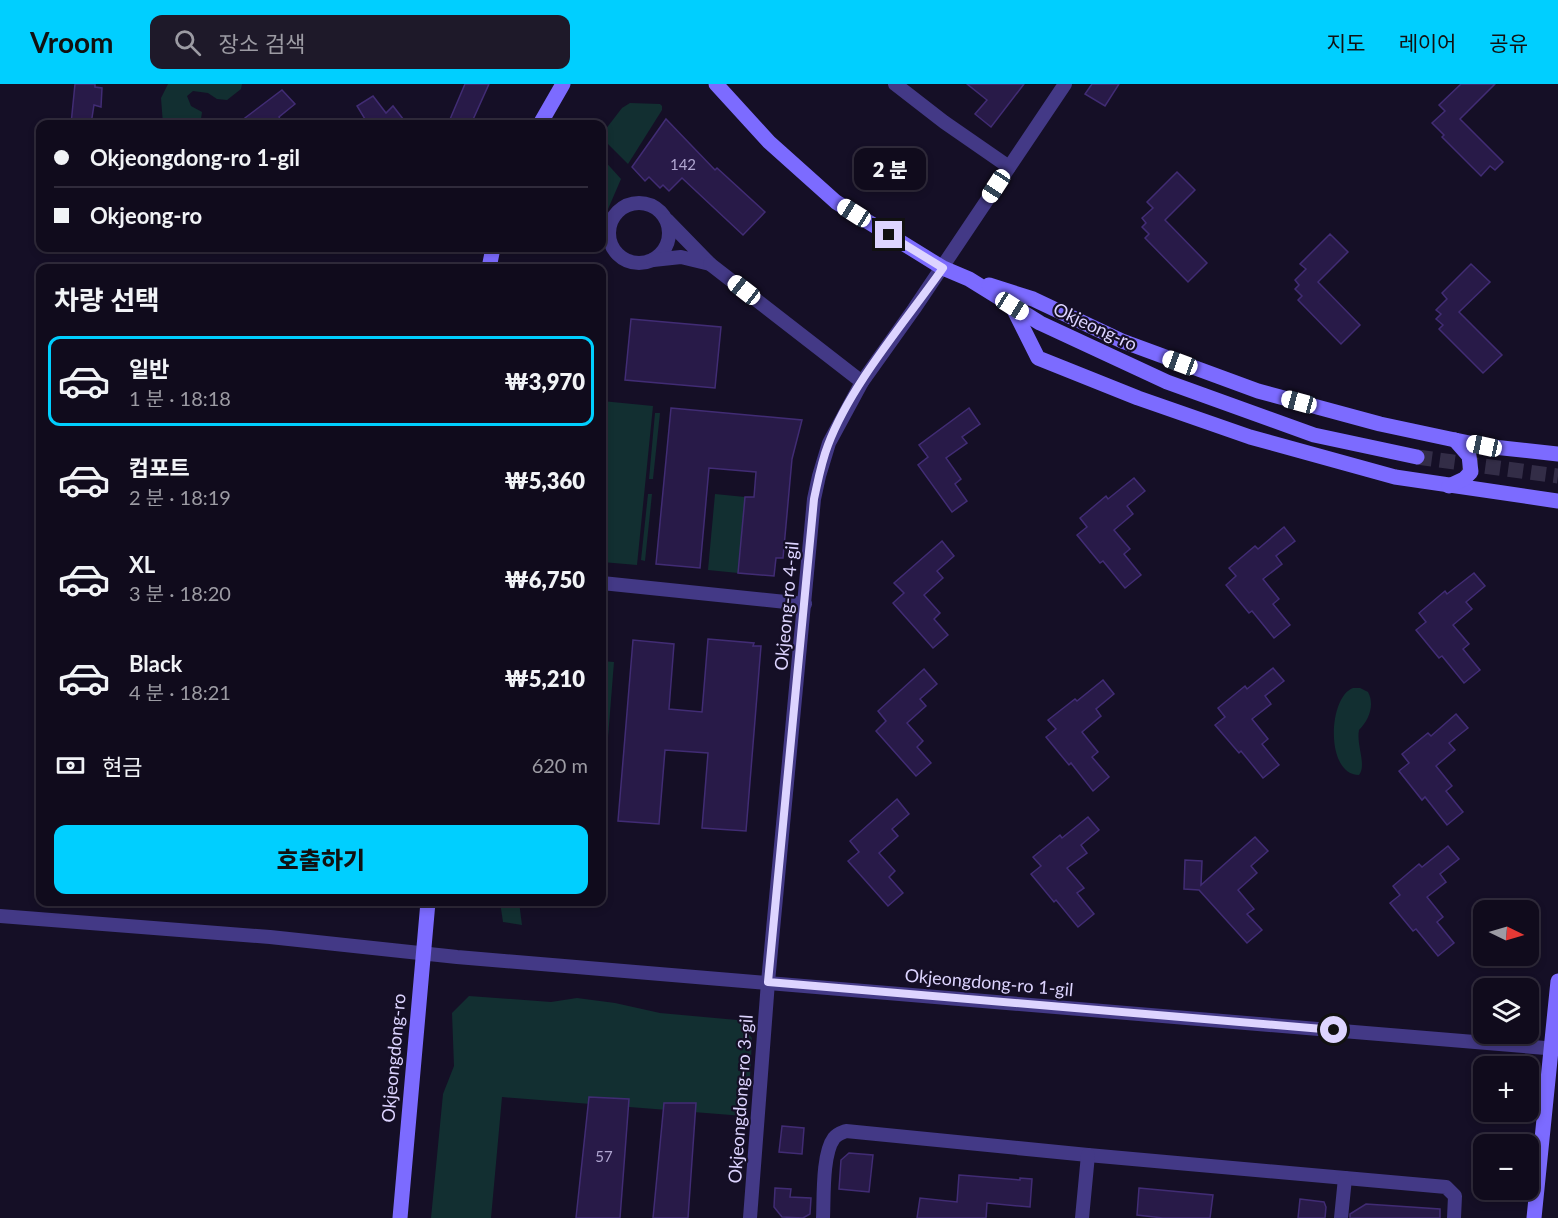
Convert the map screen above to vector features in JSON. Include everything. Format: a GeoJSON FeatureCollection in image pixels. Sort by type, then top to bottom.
{"type":"FeatureCollection","features":[{"type":"Feature","properties":{"kind":"main road"},"geometry":{"type":"LineString","coordinates":[[542,120],[563,84]]}},
{"type":"Feature","properties":{"kind":"main road","name":"Okjeong-ro"},"geometry":{"type":"LineString","coordinates":[[716,84],[769,142],[836,202],[943,268],[969,279],[1040,323],[1167,382],[1314,435],[1417,457]]}},
{"type":"Feature","properties":{"kind":"main road"},"geometry":{"type":"LineString","coordinates":[[969,279],[1033,299],[1122,342],[1258,391],[1380,424],[1455,440],[1484,446],[1558,454]]}},
{"type":"Feature","properties":{"kind":"main road"},"geometry":{"type":"LineString","coordinates":[[1012,306],[1038,358],[1138,398],[1250,437],[1395,477],[1558,501]]}},
{"type":"Feature","properties":{"kind":"main road"},"geometry":{"type":"LineString","coordinates":[[1449,486],[1464,479],[1471,472],[1469,456],[1455,440]]}},
{"type":"Feature","properties":{"kind":"main road","name":"Okjeongdong-ro"},"geometry":{"type":"LineString","coordinates":[[400,1218],[428,906]]}},
{"type":"Feature","properties":{"kind":"main road"},"geometry":{"type":"LineString","coordinates":[[1534,1218],[1554,1049],[1558,981]]}},
{"type":"Feature","properties":{"kind":"street"},"geometry":{"type":"LineString","coordinates":[[895,84],[944,122],[1009,167]]}},
{"type":"Feature","properties":{"kind":"street","name":"Okjeong-ro 4-gil"},"geometry":{"type":"LineString","coordinates":[[768,982],[814,499],[829,443],[862,382],[943,268],[1065,84]]}},
{"type":"Feature","properties":{"kind":"street"},"geometry":{"type":"LineString","coordinates":[[710,264],[681,257],[632,262],[622,257],[614,249],[610,239],[611,221],[617,212],[626,206],[637,203],[655,207],[710,264],[862,382]]}},
{"type":"Feature","properties":{"kind":"street"},"geometry":{"type":"LineString","coordinates":[[642,262],[663,251],[668,240],[667,223],[662,214]]}},
{"type":"Feature","properties":{"kind":"street"},"geometry":{"type":"LineString","coordinates":[[606,583],[805,604]]}},
{"type":"Feature","properties":{"kind":"street","name":"Okjeongdong-ro 1-gil"},"geometry":{"type":"LineString","coordinates":[[0,916],[270,937],[423,954],[1554,1049]]}},
{"type":"Feature","properties":{"kind":"street","name":"Okjeongdong-ro 3-gil"},"geometry":{"type":"LineString","coordinates":[[750,1218],[768,982]]}},
{"type":"Feature","properties":{"kind":"street"},"geometry":{"type":"LineString","coordinates":[[823,1218],[830,1144],[836,1135],[846,1131],[1446,1187],[1455,1196],[1454,1218]]}},
{"type":"Feature","properties":{"kind":"street"},"geometry":{"type":"LineString","coordinates":[[1082,1218],[1088,1155]]}},
{"type":"Feature","properties":{"kind":"street"},"geometry":{"type":"LineString","coordinates":[[1341,1218],[1345,1178]]}},
{"type":"Feature","properties":{"kind":"green space"},"geometry":{"type":"Polygon","coordinates":[[[168,84],[242,84],[241,89],[227,100],[217,99],[208,93],[193,91],[187,96],[191,106],[202,112],[200,120],[163,120],[161,98],[168,84]]]}},
{"type":"Feature","properties":{"kind":"green space"},"geometry":{"type":"Polygon","coordinates":[[[630,103],[660,104],[662,106],[662,110],[628,164],[606,142],[606,129],[622,108],[630,103]]]}},
{"type":"Feature","properties":{"kind":"green space"},"geometry":{"type":"Polygon","coordinates":[[[606,162],[621,179],[606,214],[606,162]]]}},
{"type":"Feature","properties":{"kind":"green space"},"geometry":{"type":"Polygon","coordinates":[[[606,401],[653,406],[637,565],[606,562],[606,401]]]}},
{"type":"Feature","properties":{"kind":"green space"},"geometry":{"type":"Polygon","coordinates":[[[655,413],[660,413],[653,479],[649,479],[655,413]]]}},
{"type":"Feature","properties":{"kind":"green space"},"geometry":{"type":"Polygon","coordinates":[[[648,494],[652,494],[645,561],[641,560],[648,494]]]}},
{"type":"Feature","properties":{"kind":"green space"},"geometry":{"type":"Polygon","coordinates":[[[715,494],[745,497],[738,573],[708,570],[715,494]]]}},
{"type":"Feature","properties":{"kind":"green space"},"geometry":{"type":"Polygon","coordinates":[[[606,661],[614,662],[606,763],[606,661]]]}},
{"type":"Feature","properties":{"kind":"green space"},"geometry":{"type":"Polygon","coordinates":[[[1353,688],[1360,688],[1368,692],[1371,702],[1368,717],[1359,730],[1358,736],[1362,760],[1359,775],[1348,772],[1340,763],[1334,735],[1339,705],[1345,694],[1353,688]]]}},
{"type":"Feature","properties":{"kind":"green space"},"geometry":{"type":"Polygon","coordinates":[[[501,906],[520,906],[522,925],[503,922],[501,906]]]}},
{"type":"Feature","properties":{"kind":"green space"},"geometry":{"type":"Polygon","coordinates":[[[469,996],[551,1002],[577,998],[615,1003],[660,1013],[737,1020],[752,1038],[750,1079],[747,1080],[748,1112],[744,1116],[502,1097],[491,1218],[431,1218],[443,1094],[454,1066],[452,1013],[469,996]]]}},
{"type":"Feature","properties":{"kind":"building"},"geometry":{"type":"Polygon","coordinates":[[[75,84],[95,84],[95,87],[102,88],[101,107],[94,105],[92,120],[71,120],[75,84]]]}},
{"type":"Feature","properties":{"kind":"building"},"geometry":{"type":"Polygon","coordinates":[[[465,84],[489,84],[473,120],[450,120],[465,84]]]}},
{"type":"Feature","properties":{"kind":"building"},"geometry":{"type":"Polygon","coordinates":[[[967,84],[1024,84],[991,127],[975,114],[987,100],[967,84]]]}},
{"type":"Feature","properties":{"kind":"building"},"geometry":{"type":"Polygon","coordinates":[[[1092,84],[1119,84],[1105,106],[1085,94],[1092,84]]]}},
{"type":"Feature","properties":{"kind":"building"},"geometry":{"type":"Polygon","coordinates":[[[1461,84],[1495,84],[1460,119],[1503,162],[1495,170],[1490,166],[1481,176],[1442,137],[1444,135],[1432,123],[1445,111],[1439,105],[1461,84]]]}},
{"type":"Feature","properties":{"kind":"building"},"geometry":{"type":"Polygon","coordinates":[[[282,90],[295,104],[279,117],[281,120],[242,120],[282,90]]]}},
{"type":"Feature","properties":{"kind":"building"},"geometry":{"type":"Polygon","coordinates":[[[373,96],[386,113],[393,106],[404,120],[366,120],[357,106],[373,96]]]}},
{"type":"Feature","properties":{"kind":"building"},"geometry":{"type":"Polygon","coordinates":[[[666,119],[715,170],[717,168],[765,212],[743,235],[682,178],[669,191],[663,185],[660,188],[649,177],[645,181],[632,167],[666,119]]]}},
{"type":"Feature","properties":{"kind":"building"},"geometry":{"type":"Polygon","coordinates":[[[1177,172],[1195,190],[1165,220],[1207,263],[1188,282],[1145,238],[1149,234],[1142,227],[1146,223],[1142,218],[1153,208],[1147,202],[1177,172]]]}},
{"type":"Feature","properties":{"kind":"building"},"geometry":{"type":"Polygon","coordinates":[[[1330,234],[1348,252],[1318,282],[1360,325],[1341,344],[1298,300],[1302,296],[1295,289],[1299,285],[1295,280],[1306,269],[1300,264],[1330,234]]]}},
{"type":"Feature","properties":{"kind":"building"},"geometry":{"type":"Polygon","coordinates":[[[1471,264],[1490,282],[1459,312],[1502,355],[1483,373],[1439,329],[1443,325],[1436,319],[1441,314],[1436,310],[1447,299],[1442,293],[1471,264]]]}},
{"type":"Feature","properties":{"kind":"building"},"geometry":{"type":"Polygon","coordinates":[[[631,319],[721,327],[715,388],[625,380],[631,319]]]}},
{"type":"Feature","properties":{"kind":"building"},"geometry":{"type":"Polygon","coordinates":[[[671,408],[802,420],[792,459],[783,558],[776,558],[774,576],[738,573],[745,497],[754,497],[756,472],[709,468],[700,568],[656,564],[671,408]]]}},
{"type":"Feature","properties":{"kind":"building"},"geometry":{"type":"Polygon","coordinates":[[[969,408],[980,424],[962,437],[967,443],[946,458],[961,479],[955,484],[967,501],[952,512],[918,465],[928,457],[919,445],[969,408]]]}},
{"type":"Feature","properties":{"kind":"building"},"geometry":{"type":"Polygon","coordinates":[[[1134,478],[1145,491],[1127,506],[1133,514],[1114,530],[1130,549],[1124,554],[1141,575],[1125,588],[1103,561],[1100,563],[1077,535],[1087,527],[1080,518],[1106,496],[1108,499],[1134,478]]]}},
{"type":"Feature","properties":{"kind":"building"},"geometry":{"type":"Polygon","coordinates":[[[1284,527],[1295,541],[1276,556],[1282,564],[1263,579],[1279,599],[1273,604],[1290,625],[1274,638],[1252,611],[1249,613],[1226,585],[1236,576],[1229,568],[1255,546],[1258,549],[1284,527]]]}},
{"type":"Feature","properties":{"kind":"building"},"geometry":{"type":"Polygon","coordinates":[[[942,541],[954,556],[937,571],[943,578],[924,595],[940,613],[934,619],[948,635],[933,648],[893,603],[904,593],[894,583],[942,541]]]}},
{"type":"Feature","properties":{"kind":"building"},"geometry":{"type":"Polygon","coordinates":[[[1474,573],[1485,586],[1466,602],[1472,609],[1453,625],[1469,644],[1463,649],[1480,670],[1464,683],[1442,656],[1439,658],[1416,630],[1426,622],[1419,613],[1445,591],[1447,594],[1474,573]]]}},
{"type":"Feature","properties":{"kind":"building"},"geometry":{"type":"Polygon","coordinates":[[[708,639],[754,643],[753,646],[761,646],[746,831],[702,828],[708,753],[665,750],[659,824],[618,821],[633,640],[674,644],[669,709],[702,712],[708,639]]]}},
{"type":"Feature","properties":{"kind":"building"},"geometry":{"type":"Polygon","coordinates":[[[1273,668],[1284,681],[1265,696],[1271,704],[1252,719],[1268,739],[1262,744],[1279,765],[1263,778],[1241,751],[1239,753],[1215,725],[1225,717],[1218,708],[1245,686],[1247,689],[1273,668]]]}},
{"type":"Feature","properties":{"kind":"building"},"geometry":{"type":"Polygon","coordinates":[[[924,669],[937,684],[920,699],[926,706],[907,723],[923,741],[917,747],[931,763],[916,776],[876,731],[886,721],[878,711],[924,669]]]}},
{"type":"Feature","properties":{"kind":"building"},"geometry":{"type":"Polygon","coordinates":[[[1103,680],[1114,694],[1096,709],[1101,716],[1082,732],[1098,752],[1092,757],[1109,777],[1093,791],[1046,737],[1056,729],[1048,720],[1103,680]]]}},
{"type":"Feature","properties":{"kind":"building"},"geometry":{"type":"Polygon","coordinates":[[[1456,714],[1468,728],[1449,743],[1455,750],[1436,766],[1452,786],[1446,791],[1463,812],[1447,825],[1425,797],[1422,800],[1399,771],[1409,763],[1402,754],[1428,733],[1431,736],[1456,714]]]}},
{"type":"Feature","properties":{"kind":"building"},"geometry":{"type":"Polygon","coordinates":[[[897,799],[909,814],[892,829],[898,836],[879,853],[895,871],[889,877],[903,893],[888,906],[848,861],[859,852],[850,841],[897,799]]]}},
{"type":"Feature","properties":{"kind":"building"},"geometry":{"type":"Polygon","coordinates":[[[1088,817],[1099,830],[1081,845],[1087,853],[1067,868],[1084,888],[1077,893],[1094,914],[1078,927],[1031,874],[1041,866],[1033,857],[1060,835],[1062,838],[1088,817]]]}},
{"type":"Feature","properties":{"kind":"building"},"geometry":{"type":"Polygon","coordinates":[[[1255,837],[1268,851],[1251,866],[1257,873],[1238,890],[1254,909],[1247,914],[1262,930],[1247,943],[1199,890],[1184,889],[1185,860],[1202,861],[1201,885],[1255,837]]]}},
{"type":"Feature","properties":{"kind":"building"},"geometry":{"type":"Polygon","coordinates":[[[1448,846],[1459,859],[1440,874],[1446,882],[1427,897],[1443,917],[1437,922],[1454,943],[1438,956],[1416,929],[1413,931],[1390,903],[1400,895],[1393,886],[1419,864],[1422,867],[1448,846]]]}},
{"type":"Feature","properties":{"kind":"building"},"geometry":{"type":"Polygon","coordinates":[[[589,1097],[629,1099],[620,1218],[576,1218],[589,1097]]]}},
{"type":"Feature","properties":{"kind":"building"},"geometry":{"type":"Polygon","coordinates":[[[664,1103],[696,1103],[688,1218],[653,1218],[664,1103]]]}},
{"type":"Feature","properties":{"kind":"building"},"geometry":{"type":"Polygon","coordinates":[[[782,1126],[804,1128],[802,1154],[779,1152],[782,1126]]]}},
{"type":"Feature","properties":{"kind":"building"},"geometry":{"type":"Polygon","coordinates":[[[849,1153],[873,1155],[869,1192],[839,1189],[841,1160],[849,1153]]]}},
{"type":"Feature","properties":{"kind":"building"},"geometry":{"type":"Polygon","coordinates":[[[959,1175],[1032,1179],[1030,1207],[987,1203],[986,1218],[917,1218],[920,1198],[957,1202],[959,1175]]]}},
{"type":"Feature","properties":{"kind":"building"},"geometry":{"type":"Polygon","coordinates":[[[775,1188],[791,1189],[790,1197],[811,1198],[810,1214],[803,1218],[782,1217],[774,1207],[775,1188]]]}},
{"type":"Feature","properties":{"kind":"building"},"geometry":{"type":"Polygon","coordinates":[[[1139,1188],[1213,1195],[1210,1218],[1163,1218],[1137,1215],[1139,1188]]]}},
{"type":"Feature","properties":{"kind":"building"},"geometry":{"type":"Polygon","coordinates":[[[1300,1199],[1324,1202],[1325,1218],[1298,1218],[1300,1199]]]}},
{"type":"Feature","properties":{"kind":"building"},"geometry":{"type":"Polygon","coordinates":[[[1366,1204],[1440,1209],[1440,1218],[1350,1218],[1350,1214],[1366,1204]]]}},
{"type":"Feature","properties":{"kind":"tunnel"},"geometry":{"type":"LineString","coordinates":[[1417,457],[1558,476]]}},
{"type":"Feature","properties":{"kind":"route"},"geometry":{"type":"LineString","coordinates":[[889,235],[943,268],[862,382],[829,443],[819,476],[814,499],[768,982],[1334,1030]]}}]}
